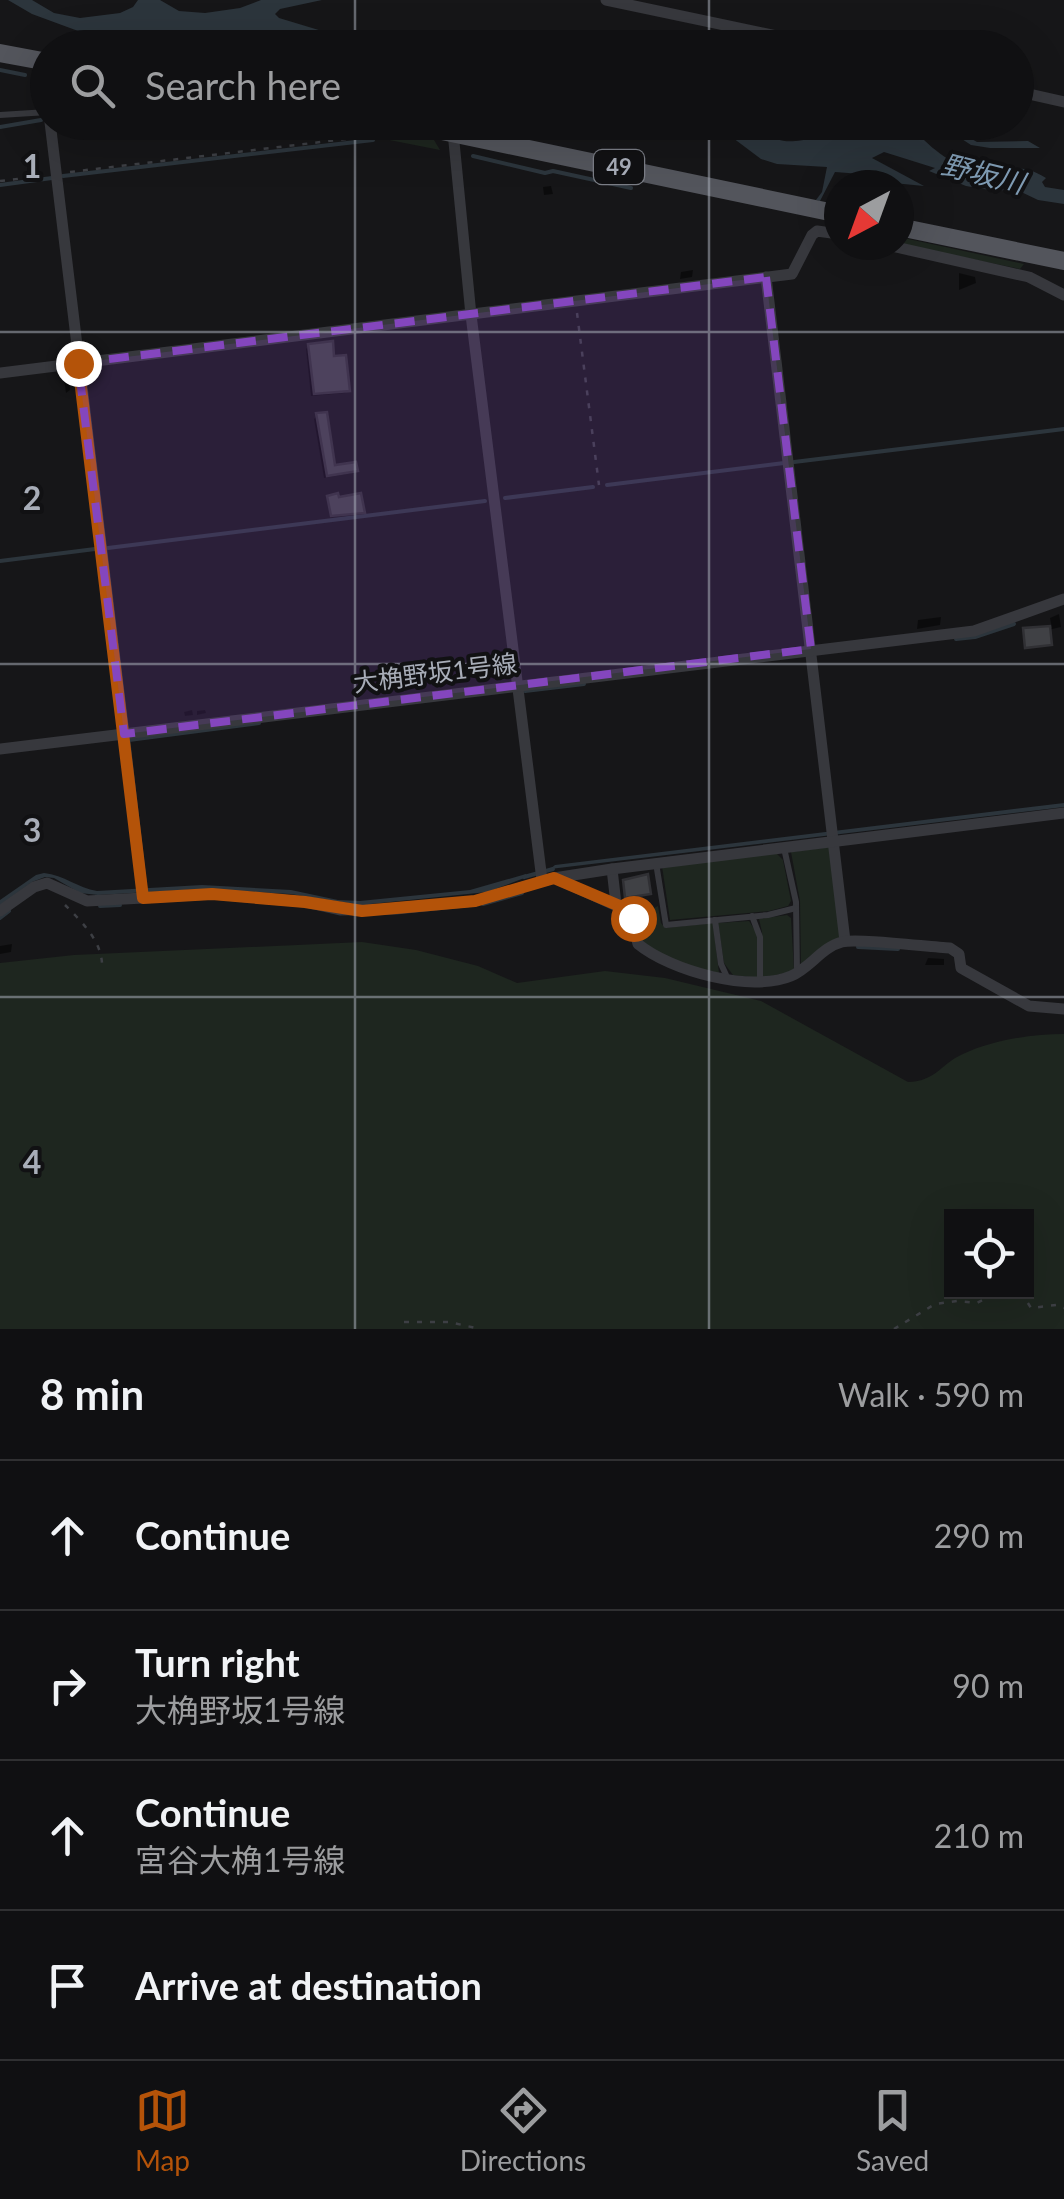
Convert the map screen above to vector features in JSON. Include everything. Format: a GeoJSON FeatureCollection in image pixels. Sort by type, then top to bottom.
{"type":"FeatureCollection","features":[{"type":"Feature","properties":{"kind":"main road"},"geometry":{"type":"LineString","coordinates":[[0,53],[30,59]]}},
{"type":"Feature","properties":{"kind":"main road","name":"49"},"geometry":{"type":"LineString","coordinates":[[491,140],[824,211]]}},
{"type":"Feature","properties":{"kind":"main road"},"geometry":{"type":"LineString","coordinates":[[914,229],[1064,261]]}},
{"type":"Feature","properties":{"kind":"street"},"geometry":{"type":"LineString","coordinates":[[606,0],[748,30]]}},
{"type":"Feature","properties":{"kind":"street"},"geometry":{"type":"LineString","coordinates":[[1034,95],[1064,102]]}},
{"type":"Feature","properties":{"kind":"street"},"geometry":{"type":"LineString","coordinates":[[52,140],[143,898]]}},
{"type":"Feature","properties":{"kind":"street"},"geometry":{"type":"LineString","coordinates":[[454,140],[471,315],[518,686],[548,879]]}},
{"type":"Feature","properties":{"kind":"street"},"geometry":{"type":"LineString","coordinates":[[0,372],[792,274],[817,231],[824,232]]}},
{"type":"Feature","properties":{"kind":"street"},"geometry":{"type":"LineString","coordinates":[[914,251],[1029,277],[1064,295]]}},
{"type":"Feature","properties":{"kind":"street"},"geometry":{"type":"LineString","coordinates":[[766,278],[845,941]]}},
{"type":"Feature","properties":{"kind":"street","name":"大桷野坂1号線"},"geometry":{"type":"LineString","coordinates":[[0,749],[974,631],[1064,600]]}},
{"type":"Feature","properties":{"kind":"street"},"geometry":{"type":"LineString","coordinates":[[0,911],[34,888],[50,884],[88,900],[230,896],[362,911],[475,901],[548,879],[612,869],[1064,813]]}},
{"type":"Feature","properties":{"kind":"street"},"geometry":{"type":"LineString","coordinates":[[612,869],[616,904]]}},
{"type":"Feature","properties":{"kind":"street"},"geometry":{"type":"LineString","coordinates":[[548,879],[630,912],[634,937],[648,953],[675,966],[727,978],[776,981],[797,973],[845,941],[956,949],[962,968],[1029,1006],[1064,1009]]}},
{"type":"Feature","properties":{"kind":"lane"},"geometry":{"type":"LineString","coordinates":[[0,115],[30,111]]}},
{"type":"Feature","properties":{"kind":"lane"},"geometry":{"type":"LineString","coordinates":[[784,847],[796,908],[797,973]]}},
{"type":"Feature","properties":{"kind":"lane"},"geometry":{"type":"LineString","coordinates":[[656,863],[666,924],[796,908]]}},
{"type":"Feature","properties":{"kind":"lane"},"geometry":{"type":"LineString","coordinates":[[752,916],[760,937],[760,981]]}},
{"type":"Feature","properties":{"kind":"lane"},"geometry":{"type":"LineString","coordinates":[[715,920],[721,964],[727,978]]}},
{"type":"Feature","properties":{"kind":"path"},"geometry":{"type":"LineString","coordinates":[[0,181],[339,140]]}},
{"type":"Feature","properties":{"kind":"path"},"geometry":{"type":"LineString","coordinates":[[576,302],[600,485]]}},
{"type":"Feature","properties":{"kind":"path"},"geometry":{"type":"LineString","coordinates":[[50,884],[50,890],[98,944],[103,955],[102,970]]}},
{"type":"Feature","properties":{"kind":"path"},"geometry":{"type":"LineString","coordinates":[[894,1329],[935,1304],[977,1303],[984,1299]]}},
{"type":"Feature","properties":{"kind":"path"},"geometry":{"type":"LineString","coordinates":[[1026,1299],[1032,1308],[1064,1308]]}},
{"type":"Feature","properties":{"kind":"path"},"geometry":{"type":"LineString","coordinates":[[404,1322],[449,1322],[480,1329]]}},
{"type":"Feature","properties":{"kind":"highlighted area"},"geometry":{"type":"Polygon","coordinates":[[[766,277],[811,649],[124,734],[78,363],[766,277]]]}},
{"type":"Feature","properties":{"kind":"shaded area"},"geometry":{"type":"Polygon","coordinates":[[[389,140],[434,140],[440,150],[389,140]]]}},
{"type":"Feature","properties":{"kind":"shaded area"},"geometry":{"type":"Polygon","coordinates":[[[914,240],[1024,264],[1020,269],[914,247],[914,240]]]}},
{"type":"Feature","properties":{"kind":"shaded area"},"geometry":{"type":"Polygon","coordinates":[[[831,847],[841,938],[801,968],[800,901],[791,852],[831,847]]]}},
{"type":"Feature","properties":{"kind":"shaded area"},"geometry":{"type":"Polygon","coordinates":[[[774,851],[783,860],[791,901],[788,906],[670,920],[662,866],[774,851]]]}},
{"type":"Feature","properties":{"kind":"shaded area"},"geometry":{"type":"Polygon","coordinates":[[[658,906],[665,928],[713,923],[719,973],[678,964],[641,942],[636,917],[658,906]]]}},
{"type":"Feature","properties":{"kind":"shaded area"},"geometry":{"type":"Polygon","coordinates":[[[787,915],[791,918],[794,971],[763,978],[759,919],[787,915]]]}},
{"type":"Feature","properties":{"kind":"shaded area"},"geometry":{"type":"Polygon","coordinates":[[[749,921],[758,935],[758,978],[733,975],[724,963],[718,923],[749,921]]]}},
{"type":"Feature","properties":{"kind":"shaded area"},"geometry":{"type":"Polygon","coordinates":[[[362,942],[416,950],[478,966],[517,983],[605,971],[665,978],[761,1001],[908,1082],[926,1079],[955,1058],[987,1045],[1064,1034],[1064,1329],[0,1329],[0,963],[74,955],[362,942]]]}},
{"type":"Feature","properties":{"kind":"water"},"geometry":{"type":"Polygon","coordinates":[[[8,0],[32,0],[54,13],[80,18],[120,13],[138,0],[160,0],[179,11],[205,13],[240,8],[261,0],[322,0],[280,9],[275,14],[319,30],[75,30],[32,14],[8,0]]]}},
{"type":"Feature","properties":{"kind":"water","name":"野坂川"},"geometry":{"type":"Polygon","coordinates":[[[736,140],[925,140],[962,167],[983,172],[1020,168],[1039,174],[1046,178],[1042,182],[1045,187],[1064,190],[1064,204],[1038,200],[1015,189],[996,191],[966,186],[929,171],[935,168],[884,152],[872,158],[894,170],[826,170],[827,167],[777,164],[761,159],[736,140]]]}},
{"type":"Feature","properties":{"kind":"water"},"geometry":{"type":"Polygon","coordinates":[[[963,140],[1028,141],[1040,148],[990,148],[963,140]]]}},
{"type":"Feature","properties":{"kind":"water"},"geometry":{"type":"Polygon","coordinates":[[[1064,803],[1064,807],[550,869],[555,865],[1064,803]]]}},
{"type":"Feature","properties":{"kind":"water"},"geometry":{"type":"Polygon","coordinates":[[[44,873],[97,891],[202,885],[291,890],[360,901],[470,890],[526,874],[527,877],[487,892],[361,905],[290,894],[201,889],[98,895],[80,893],[45,877],[0,905],[0,900],[44,873]]]}},
{"type":"Feature","properties":{"kind":"building"},"geometry":{"type":"Polygon","coordinates":[[[333,341],[334,356],[346,355],[350,391],[314,394],[308,344],[333,341]]]}},
{"type":"Feature","properties":{"kind":"building"},"geometry":{"type":"Polygon","coordinates":[[[327,412],[335,465],[356,462],[358,471],[327,476],[316,413],[327,412]]]}},
{"type":"Feature","properties":{"kind":"building"},"geometry":{"type":"Polygon","coordinates":[[[338,493],[339,497],[361,493],[365,513],[331,516],[327,496],[338,493]]]}},
{"type":"Feature","properties":{"kind":"building"},"geometry":{"type":"Polygon","coordinates":[[[1050,626],[1052,645],[1025,648],[1023,628],[1050,626]]]}},
{"type":"Feature","properties":{"kind":"building"},"geometry":{"type":"Polygon","coordinates":[[[648,874],[651,894],[625,898],[623,880],[648,874]]]}},
{"type":"Feature","properties":{"kind":"waterway"},"geometry":{"type":"LineString","coordinates":[[0,70],[25,75]]}},
{"type":"Feature","properties":{"kind":"waterway"},"geometry":{"type":"LineString","coordinates":[[0,127],[30,122]]}},
{"type":"Feature","properties":{"kind":"waterway"},"geometry":{"type":"LineString","coordinates":[[63,176],[373,140]]}},
{"type":"Feature","properties":{"kind":"waterway"},"geometry":{"type":"LineString","coordinates":[[473,156],[631,188]]}},
{"type":"Feature","properties":{"kind":"waterway"},"geometry":{"type":"LineString","coordinates":[[0,185],[52,178]]}},
{"type":"Feature","properties":{"kind":"waterway"},"geometry":{"type":"LineString","coordinates":[[794,462],[1064,429]]}},
{"type":"Feature","properties":{"kind":"waterway"},"geometry":{"type":"LineString","coordinates":[[607,485],[784,463]]}},
{"type":"Feature","properties":{"kind":"waterway"},"geometry":{"type":"LineString","coordinates":[[505,498],[593,487]]}},
{"type":"Feature","properties":{"kind":"waterway"},"geometry":{"type":"LineString","coordinates":[[108,548],[485,501]]}},
{"type":"Feature","properties":{"kind":"waterway"},"geometry":{"type":"LineString","coordinates":[[0,561],[95,549]]}},
{"type":"Feature","properties":{"kind":"waterway"},"geometry":{"type":"LineString","coordinates":[[956,639],[1014,624]]}},
{"type":"Feature","properties":{"kind":"waterway"},"geometry":{"type":"LineString","coordinates":[[525,691],[584,684]]}},
{"type":"Feature","properties":{"kind":"waterway"},"geometry":{"type":"LineString","coordinates":[[129,740],[259,723]]}},
{"type":"Feature","properties":{"kind":"waterway"},"geometry":{"type":"LineString","coordinates":[[524,877],[553,869]]}},
{"type":"Feature","properties":{"kind":"waterway"},"geometry":{"type":"LineString","coordinates":[[483,904],[522,893]]}},
{"type":"Feature","properties":{"kind":"waterway"},"geometry":{"type":"LineString","coordinates":[[100,906],[120,905]]}},
{"type":"Feature","properties":{"kind":"waterway"},"geometry":{"type":"LineString","coordinates":[[0,918],[9,911]]}},
{"type":"Feature","properties":{"kind":"waterway"},"geometry":{"type":"LineString","coordinates":[[858,947],[898,949]]}},
{"type":"Feature","properties":{"kind":"route"},"geometry":{"type":"LineString","coordinates":[[78,363],[143,898],[212,894],[362,911],[475,901],[554,878],[622,907],[633,918]]}}]}
